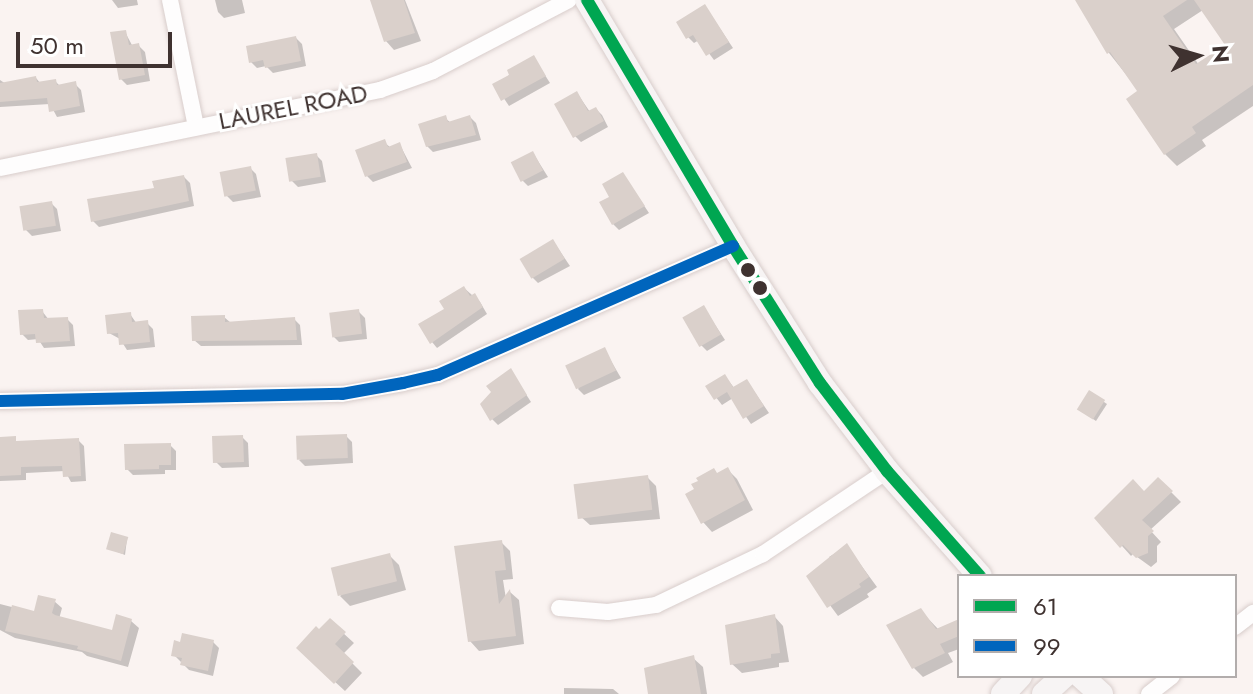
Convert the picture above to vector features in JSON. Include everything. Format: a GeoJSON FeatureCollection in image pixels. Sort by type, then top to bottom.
{"type":"FeatureCollection","features":[{"type":"Feature","properties":{"kind":"main road"},"geometry":{"type":"LineString","coordinates":[[587,0],[733,246],[820,383],[887,471],[978,574]]}},
{"type":"Feature","properties":{"kind":"main road"},"geometry":{"type":"LineString","coordinates":[[1000,694],[1018,678]]}},
{"type":"Feature","properties":{"kind":"main road"},"geometry":{"type":"LineString","coordinates":[[1044,694],[1062,678]]}},
{"type":"Feature","properties":{"kind":"main road"},"geometry":{"type":"LineString","coordinates":[[1083,678],[1101,694]]}},
{"type":"Feature","properties":{"kind":"street"},"geometry":{"type":"LineString","coordinates":[[170,0],[196,127]]}},
{"type":"Feature","properties":{"kind":"street","name":"LAUREL ROAD"},"geometry":{"type":"LineString","coordinates":[[0,168],[346,97],[407,81],[480,48],[569,0]]}},
{"type":"Feature","properties":{"kind":"street"},"geometry":{"type":"LineString","coordinates":[[0,401],[342,394],[403,383],[438,375],[733,246]]}},
{"type":"Feature","properties":{"kind":"street"},"geometry":{"type":"LineString","coordinates":[[559,608],[608,612],[656,605],[763,554],[887,471]]}},
{"type":"Feature","properties":{"kind":"street"},"geometry":{"type":"LineString","coordinates":[[1237,625],[1253,613]]}},
{"type":"Feature","properties":{"kind":"street"},"geometry":{"type":"LineString","coordinates":[[1149,694],[1169,678]]}},
{"type":"Feature","properties":{"kind":"building"},"geometry":{"type":"Polygon","coordinates":[[[370,0],[404,0],[415,33],[384,42],[370,0]]]}},
{"type":"Feature","properties":{"kind":"building"},"geometry":{"type":"Polygon","coordinates":[[[1075,0],[1187,0],[1163,16],[1196,64],[1225,45],[1194,0],[1253,0],[1253,85],[1192,127],[1196,133],[1164,155],[1126,99],[1137,91],[1110,52],[1107,54],[1075,0]]]}},
{"type":"Feature","properties":{"kind":"building"},"geometry":{"type":"Polygon","coordinates":[[[705,4],[729,42],[706,56],[693,35],[686,39],[676,22],[705,4]]]}},
{"type":"Feature","properties":{"kind":"building"},"geometry":{"type":"Polygon","coordinates":[[[126,30],[129,45],[139,43],[145,75],[119,80],[110,32],[126,30]]]}},
{"type":"Feature","properties":{"kind":"building"},"geometry":{"type":"Polygon","coordinates":[[[296,36],[301,61],[265,68],[263,60],[249,63],[246,46],[296,36]]]}},
{"type":"Feature","properties":{"kind":"building"},"geometry":{"type":"Polygon","coordinates":[[[534,55],[546,76],[501,101],[492,84],[509,75],[507,70],[534,55]]]}},
{"type":"Feature","properties":{"kind":"building"},"geometry":{"type":"Polygon","coordinates":[[[36,76],[37,82],[56,79],[57,85],[76,81],[80,106],[49,112],[47,98],[0,102],[0,83],[36,76]]]}},
{"type":"Feature","properties":{"kind":"building"},"geometry":{"type":"Polygon","coordinates":[[[577,91],[588,111],[596,107],[604,121],[573,138],[554,104],[577,91]]]}},
{"type":"Feature","properties":{"kind":"building"},"geometry":{"type":"Polygon","coordinates":[[[446,115],[448,122],[470,115],[476,135],[426,147],[418,124],[446,115]]]}},
{"type":"Feature","properties":{"kind":"building"},"geometry":{"type":"Polygon","coordinates":[[[385,139],[388,147],[400,142],[407,162],[365,177],[355,150],[385,139]]]}},
{"type":"Feature","properties":{"kind":"building"},"geometry":{"type":"Polygon","coordinates":[[[533,151],[543,171],[521,182],[511,162],[533,151]]]}},
{"type":"Feature","properties":{"kind":"building"},"geometry":{"type":"Polygon","coordinates":[[[317,153],[321,177],[289,182],[285,158],[317,153]]]}},
{"type":"Feature","properties":{"kind":"building"},"geometry":{"type":"Polygon","coordinates":[[[251,166],[256,191],[224,197],[220,172],[251,166]]]}},
{"type":"Feature","properties":{"kind":"building"},"geometry":{"type":"Polygon","coordinates":[[[623,172],[645,206],[612,225],[599,202],[609,197],[602,184],[623,172]]]}},
{"type":"Feature","properties":{"kind":"building"},"geometry":{"type":"Polygon","coordinates":[[[184,175],[189,201],[91,222],[87,199],[154,188],[152,181],[184,175]]]}},
{"type":"Feature","properties":{"kind":"building"},"geometry":{"type":"Polygon","coordinates":[[[52,201],[56,226],[23,231],[19,206],[52,201]]]}},
{"type":"Feature","properties":{"kind":"building"},"geometry":{"type":"Polygon","coordinates":[[[553,239],[565,259],[531,279],[520,259],[553,239]]]}},
{"type":"Feature","properties":{"kind":"building"},"geometry":{"type":"Polygon","coordinates":[[[464,286],[470,296],[475,293],[483,307],[430,344],[418,324],[444,309],[439,301],[464,286]]]}},
{"type":"Feature","properties":{"kind":"building"},"geometry":{"type":"Polygon","coordinates":[[[704,305],[721,334],[699,347],[682,318],[704,305]]]}},
{"type":"Feature","properties":{"kind":"building"},"geometry":{"type":"Polygon","coordinates":[[[43,309],[44,318],[68,317],[70,341],[36,343],[35,334],[20,335],[18,310],[43,309]]]}},
{"type":"Feature","properties":{"kind":"building"},"geometry":{"type":"Polygon","coordinates":[[[359,309],[362,334],[332,337],[329,313],[359,309]]]}},
{"type":"Feature","properties":{"kind":"building"},"geometry":{"type":"Polygon","coordinates":[[[131,312],[132,322],[148,320],[150,342],[119,345],[118,333],[107,334],[105,315],[131,312]]]}},
{"type":"Feature","properties":{"kind":"building"},"geometry":{"type":"Polygon","coordinates":[[[225,315],[225,322],[295,317],[297,340],[192,341],[191,316],[225,315]]]}},
{"type":"Feature","properties":{"kind":"building"},"geometry":{"type":"Polygon","coordinates":[[[605,347],[616,371],[576,389],[565,366],[605,347]]]}},
{"type":"Feature","properties":{"kind":"building"},"geometry":{"type":"Polygon","coordinates":[[[511,368],[527,395],[490,421],[480,404],[491,392],[486,386],[511,368]]]}},
{"type":"Feature","properties":{"kind":"building"},"geometry":{"type":"Polygon","coordinates":[[[725,374],[733,387],[747,379],[764,406],[743,419],[727,392],[714,400],[705,386],[725,374]]]}},
{"type":"Feature","properties":{"kind":"building"},"geometry":{"type":"Polygon","coordinates":[[[1089,390],[1105,400],[1093,420],[1077,410],[1089,390]]]}},
{"type":"Feature","properties":{"kind":"building"},"geometry":{"type":"Polygon","coordinates":[[[347,434],[348,458],[297,460],[296,436],[347,434]]]}},
{"type":"Feature","properties":{"kind":"building"},"geometry":{"type":"Polygon","coordinates":[[[243,435],[244,462],[213,463],[212,436],[243,435]]]}},
{"type":"Feature","properties":{"kind":"building"},"geometry":{"type":"Polygon","coordinates":[[[16,436],[16,441],[79,438],[81,476],[63,477],[62,466],[21,467],[21,475],[0,476],[0,437],[16,436]]]}},
{"type":"Feature","properties":{"kind":"building"},"geometry":{"type":"Polygon","coordinates":[[[171,443],[171,465],[159,465],[159,469],[125,470],[124,444],[171,443]]]}},
{"type":"Feature","properties":{"kind":"building"},"geometry":{"type":"Polygon","coordinates":[[[728,467],[745,500],[701,524],[685,494],[694,489],[691,484],[698,481],[696,478],[714,468],[717,473],[728,467]]]}},
{"type":"Feature","properties":{"kind":"building"},"geometry":{"type":"Polygon","coordinates":[[[648,475],[652,510],[578,519],[574,484],[648,475]]]}},
{"type":"Feature","properties":{"kind":"building"},"geometry":{"type":"Polygon","coordinates":[[[1158,477],[1173,491],[1142,520],[1154,531],[1148,536],[1148,553],[1136,558],[1123,545],[1120,548],[1094,518],[1133,479],[1144,491],[1158,477]]]}},
{"type":"Feature","properties":{"kind":"building"},"geometry":{"type":"Polygon","coordinates":[[[111,532],[128,537],[123,554],[106,549],[111,532]]]}},
{"type":"Feature","properties":{"kind":"building"},"geometry":{"type":"Polygon","coordinates":[[[502,540],[506,570],[495,571],[499,604],[510,589],[516,636],[468,642],[454,546],[502,540]]]}},
{"type":"Feature","properties":{"kind":"building"},"geometry":{"type":"Polygon","coordinates":[[[847,543],[869,577],[859,584],[861,587],[827,608],[806,576],[847,543]]]}},
{"type":"Feature","properties":{"kind":"building"},"geometry":{"type":"Polygon","coordinates":[[[390,553],[397,581],[338,596],[331,568],[390,553]]]}},
{"type":"Feature","properties":{"kind":"building"},"geometry":{"type":"Polygon","coordinates":[[[38,595],[56,599],[52,613],[55,615],[112,630],[116,614],[132,619],[121,661],[77,649],[78,646],[5,631],[12,605],[34,611],[38,595]]]}},
{"type":"Feature","properties":{"kind":"building"},"geometry":{"type":"Polygon","coordinates":[[[921,608],[936,629],[957,620],[957,637],[940,644],[945,653],[912,669],[886,625],[921,608]]]}},
{"type":"Feature","properties":{"kind":"building"},"geometry":{"type":"Polygon","coordinates":[[[775,614],[780,653],[771,654],[771,658],[730,665],[725,625],[775,614]]]}},
{"type":"Feature","properties":{"kind":"building"},"geometry":{"type":"Polygon","coordinates":[[[330,618],[346,632],[335,644],[354,662],[334,684],[296,648],[316,626],[319,629],[330,618]]]}},
{"type":"Feature","properties":{"kind":"building"},"geometry":{"type":"Polygon","coordinates":[[[182,633],[214,640],[208,671],[180,665],[182,658],[171,656],[174,640],[180,642],[182,633]]]}},
{"type":"Feature","properties":{"kind":"building"},"geometry":{"type":"Polygon","coordinates":[[[694,655],[701,694],[648,694],[644,668],[694,655]]]}},
{"type":"Feature","properties":{"kind":"transit line","name":"61"},"geometry":{"type":"LineString","coordinates":[[587,0],[733,246],[820,383],[887,471],[978,574]]}},
{"type":"Feature","properties":{"kind":"transit line","name":"99"},"geometry":{"type":"LineString","coordinates":[[0,401],[342,394],[403,383],[438,375],[733,246]]}}]}
